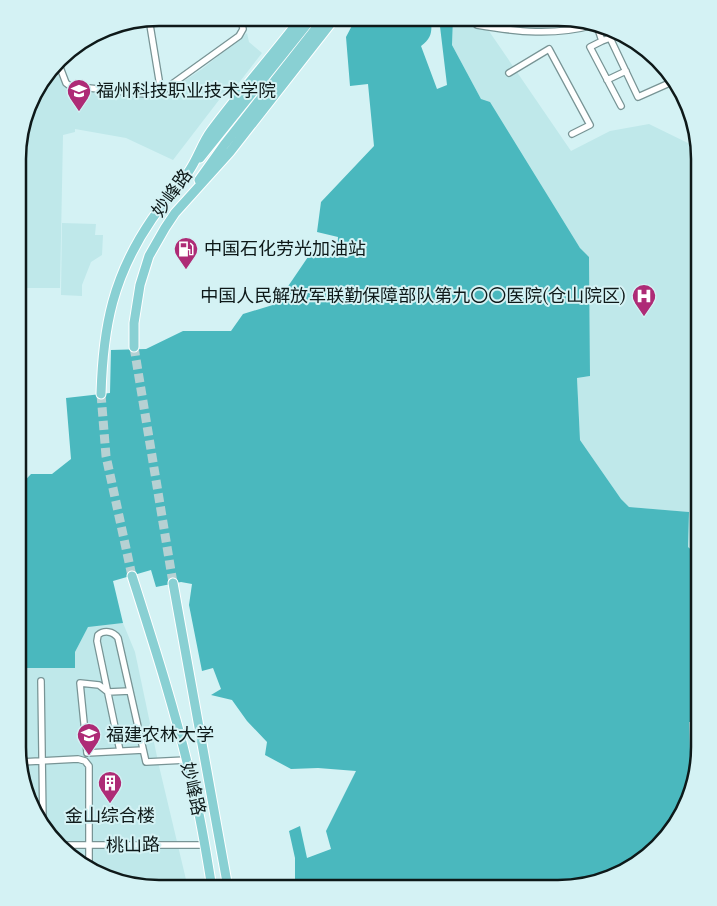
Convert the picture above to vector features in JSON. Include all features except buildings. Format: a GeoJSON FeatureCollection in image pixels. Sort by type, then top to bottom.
{"type":"FeatureCollection","features":[{"type":"Feature","properties":{"kind":"main road","name":"妙峰路"},"geometry":{"type":"LineString","coordinates":[[101,394],[102,360],[106,329],[118,281],[130,255],[146,229],[190,170],[212,131],[294,27]]}},
{"type":"Feature","properties":{"kind":"main road"},"geometry":{"type":"LineString","coordinates":[[190,170],[305,27]]}},
{"type":"Feature","properties":{"kind":"main road"},"geometry":{"type":"LineString","coordinates":[[175,213],[224,145],[317,27]]}},
{"type":"Feature","properties":{"kind":"main road","name":"妙峰路"},"geometry":{"type":"LineString","coordinates":[[134,347],[135,313],[138,293],[153,248],[175,213],[226,156],[328,27]]}},
{"type":"Feature","properties":{"kind":"main road","name":"妙峰路"},"geometry":{"type":"LineString","coordinates":[[132,576],[162,671],[186,760],[211,879]]}},
{"type":"Feature","properties":{"kind":"main road","name":"妙峰路"},"geometry":{"type":"LineString","coordinates":[[173,583],[226,879]]}},
{"type":"Feature","properties":{"kind":"street"},"geometry":{"type":"LineString","coordinates":[[484,26],[539,33],[581,29]]}},
{"type":"Feature","properties":{"kind":"street"},"geometry":{"type":"LineString","coordinates":[[150,27],[161,92]]}},
{"type":"Feature","properties":{"kind":"street"},"geometry":{"type":"LineString","coordinates":[[61,70],[66,83],[73,87],[151,96],[161,92],[239,36],[242,27]]}},
{"type":"Feature","properties":{"kind":"street"},"geometry":{"type":"LineString","coordinates":[[598,32],[602,42]]}},
{"type":"Feature","properties":{"kind":"street"},"geometry":{"type":"LineString","coordinates":[[620,106],[590,47],[610,38],[638,97],[667,84]]}},
{"type":"Feature","properties":{"kind":"street"},"geometry":{"type":"LineString","coordinates":[[509,73],[549,49],[590,124],[572,134]]}},
{"type":"Feature","properties":{"kind":"street"},"geometry":{"type":"LineString","coordinates":[[607,80],[626,71]]}},
{"type":"Feature","properties":{"kind":"street"},"geometry":{"type":"LineString","coordinates":[[120,751],[97,637],[100,633],[108,632],[116,635],[118,638],[146,762],[186,760]]}},
{"type":"Feature","properties":{"kind":"street"},"geometry":{"type":"LineString","coordinates":[[41,681],[42,809]]}},
{"type":"Feature","properties":{"kind":"street"},"geometry":{"type":"LineString","coordinates":[[130,692],[108,692],[99,685],[80,683],[87,753],[143,750]]}},
{"type":"Feature","properties":{"kind":"street"},"geometry":{"type":"LineString","coordinates":[[27,762],[78,760],[85,761],[89,766],[89,859]]}},
{"type":"Feature","properties":{"kind":"street","name":"桃山路"},"geometry":{"type":"LineString","coordinates":[[70,845],[205,845]]}},
{"type":"Feature","properties":{"kind":"shaded area"},"geometry":{"type":"Polygon","coordinates":[[[431,26],[431,34],[421,46],[437,89],[447,85],[440,26],[453,26],[452,45],[481,99],[490,102],[580,248],[589,257],[590,376],[577,378],[580,440],[621,499],[629,507],[689,512],[690,756],[684,790],[668,821],[652,841],[624,862],[601,873],[567,879],[295,879],[295,858],[289,831],[300,826],[307,858],[331,849],[326,831],[356,771],[318,768],[291,769],[265,755],[267,742],[247,721],[232,700],[211,695],[221,689],[213,668],[202,671],[189,605],[192,584],[181,582],[156,587],[151,570],[113,581],[123,623],[88,627],[75,652],[75,668],[26,668],[26,479],[31,474],[52,474],[71,459],[66,398],[110,393],[111,350],[146,349],[183,331],[231,331],[243,314],[276,304],[310,254],[337,255],[338,237],[317,232],[321,202],[374,146],[368,84],[350,86],[346,37],[352,27],[431,26]]]}},
{"type":"Feature","properties":{"kind":"shaded area","name":"中国人民解放军联勤保障部队第九〇〇医院(仓山院区)"},"geometry":{"type":"Polygon","coordinates":[[[453,26],[486,26],[571,151],[610,131],[649,124],[690,144],[690,549],[688,547],[689,512],[629,507],[621,499],[580,440],[577,378],[590,376],[589,258],[580,248],[481,99],[452,45],[453,26]]]}},
{"type":"Feature","properties":{"kind":"shaded area"},"geometry":{"type":"Polygon","coordinates":[[[247,33],[249,42],[262,53],[238,84],[219,100],[173,160],[126,138],[75,129],[75,132],[63,135],[60,288],[26,288],[27,142],[36,108],[54,78],[60,71],[68,88],[157,99],[202,69],[247,33]]]}},
{"type":"Feature","properties":{"kind":"shaded area"},"geometry":{"type":"Polygon","coordinates":[[[62,223],[96,224],[95,235],[103,235],[102,255],[91,262],[82,285],[82,296],[61,295],[62,223]]]}},
{"type":"Feature","properties":{"kind":"shaded area","name":"福建农林大学"},"geometry":{"type":"Polygon","coordinates":[[[123,623],[135,652],[159,766],[186,879],[133,877],[116,873],[100,866],[72,847],[59,834],[36,798],[27,764],[26,668],[75,668],[75,652],[88,626],[123,623]]]}},
{"type":"Feature","properties":{"kind":"shaded area"},"geometry":{"type":"Polygon","coordinates":[[[689,721],[690,721],[690,751],[689,721]]]}},
{"type":"Feature","properties":{"kind":"tunnel"},"geometry":{"type":"LineString","coordinates":[[134,347],[173,583]]}},
{"type":"Feature","properties":{"kind":"tunnel"},"geometry":{"type":"LineString","coordinates":[[101,394],[106,456],[132,576]]}},
{"type":"Feature","properties":{"kind":"place","name":"福州科技职业技术学院"},"geometry":{"type":"Point","coordinates":[79,112]}},
{"type":"Feature","properties":{"kind":"place","name":"中国石化劳光加油站"},"geometry":{"type":"Point","coordinates":[186,270]}},
{"type":"Feature","properties":{"kind":"place","name":"中国人民解放军联勤保障部队第九〇〇医院(仓山院区)"},"geometry":{"type":"Point","coordinates":[644,317]}},
{"type":"Feature","properties":{"kind":"place","name":"福建农林大学"},"geometry":{"type":"Point","coordinates":[89,756]}},
{"type":"Feature","properties":{"kind":"place","name":"金山综合楼"},"geometry":{"type":"Point","coordinates":[110,804]}}]}
